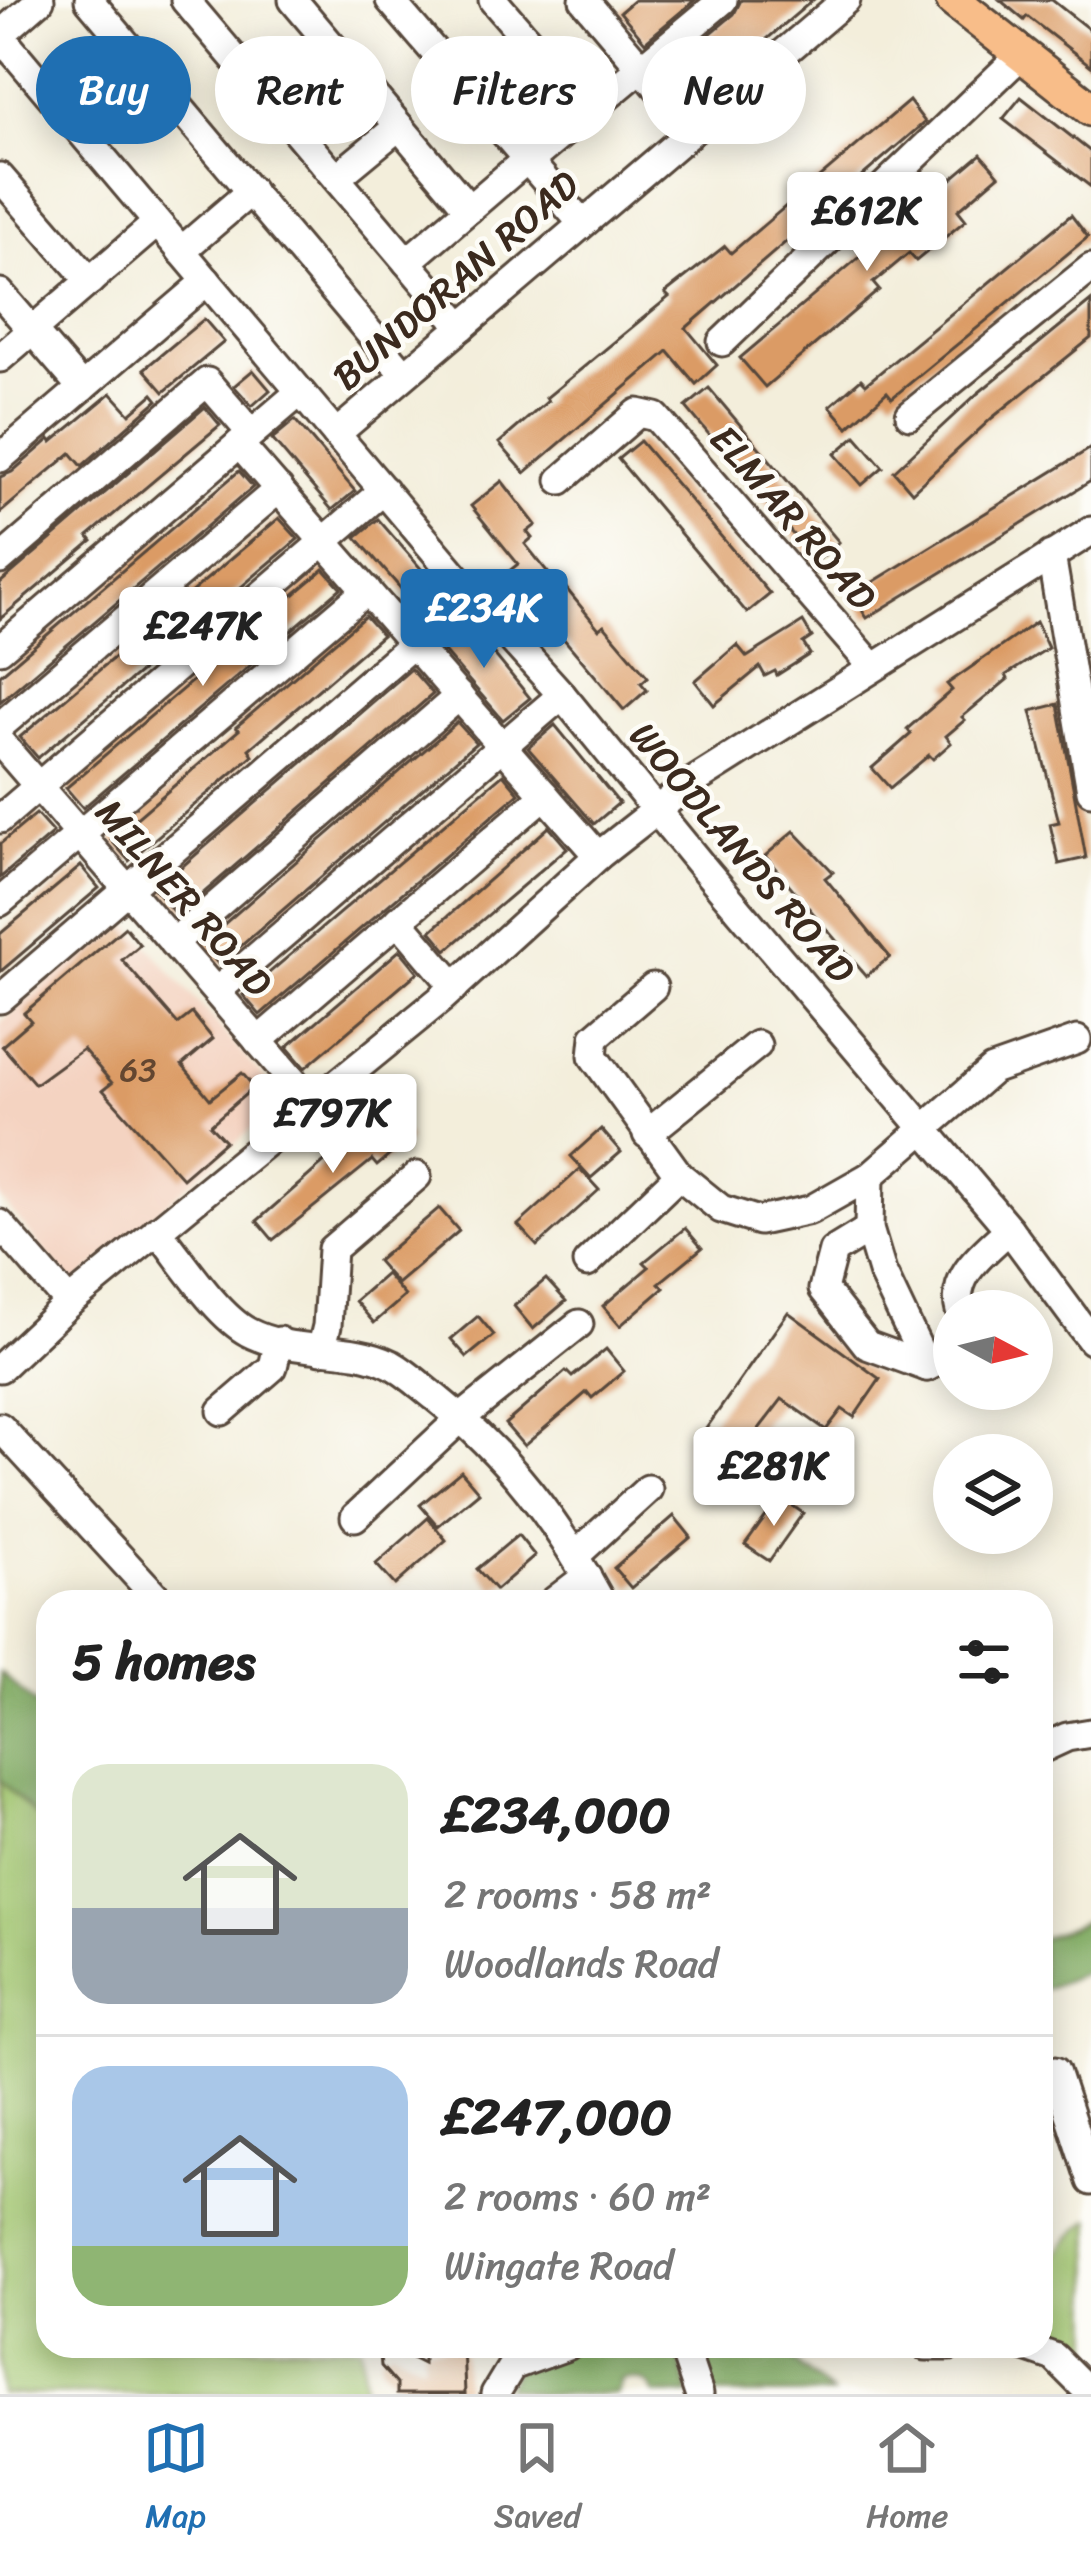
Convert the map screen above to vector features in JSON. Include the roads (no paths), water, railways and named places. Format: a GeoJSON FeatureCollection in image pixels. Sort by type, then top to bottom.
{"type":"FeatureCollection","features":[{"type":"Feature","properties":{"kind":"main road"},"geometry":{"type":"LineString","coordinates":[[953,0],[1091,109]]}},
{"type":"Feature","properties":{"kind":"street"},"geometry":{"type":"LineString","coordinates":[[0,36],[40,0]]}},
{"type":"Feature","properties":{"kind":"street"},"geometry":{"type":"LineString","coordinates":[[89,0],[404,374]]}},
{"type":"Feature","properties":{"kind":"street"},"geometry":{"type":"LineString","coordinates":[[185,0],[462,327]]}},
{"type":"Feature","properties":{"kind":"street"},"geometry":{"type":"LineString","coordinates":[[293,0],[470,209]]}},
{"type":"Feature","properties":{"kind":"street"},"geometry":{"type":"LineString","coordinates":[[390,0],[581,222]]}},
{"type":"Feature","properties":{"kind":"street"},"geometry":{"type":"LineString","coordinates":[[493,0],[524,36]]}},
{"type":"Feature","properties":{"kind":"street"},"geometry":{"type":"LineString","coordinates":[[618,87],[723,0]]}},
{"type":"Feature","properties":{"kind":"street"},"geometry":{"type":"LineString","coordinates":[[592,3],[641,68]]}},
{"type":"Feature","properties":{"kind":"street","name":"BUNDORAN ROAD"},"geometry":{"type":"LineString","coordinates":[[795,36],[829,5]]}},
{"type":"Feature","properties":{"kind":"street","name":"WOODLANDS ROAD"},"geometry":{"type":"LineString","coordinates":[[0,36],[1009,1229],[1091,1340]]}},
{"type":"Feature","properties":{"kind":"street"},"geometry":{"type":"LineString","coordinates":[[722,342],[1022,54]]}},
{"type":"Feature","properties":{"kind":"street"},"geometry":{"type":"LineString","coordinates":[[336,178],[399,126]]}},
{"type":"Feature","properties":{"kind":"street"},"geometry":{"type":"LineString","coordinates":[[407,262],[548,144]]}},
{"type":"Feature","properties":{"kind":"street","name":"BUNDORAN ROAD"},"geometry":{"type":"LineString","coordinates":[[336,434],[675,144]]}},
{"type":"Feature","properties":{"kind":"street"},"geometry":{"type":"LineString","coordinates":[[0,177],[90,281]]}},
{"type":"Feature","properties":{"kind":"street"},"geometry":{"type":"LineString","coordinates":[[181,251],[250,191]]}},
{"type":"Feature","properties":{"kind":"street"},"geometry":{"type":"LineString","coordinates":[[0,358],[157,223]]}},
{"type":"Feature","properties":{"kind":"street"},"geometry":{"type":"LineString","coordinates":[[910,415],[1091,268]]}},
{"type":"Feature","properties":{"kind":"street"},"geometry":{"type":"LineString","coordinates":[[0,458],[208,280]]}},
{"type":"Feature","properties":{"kind":"street"},"geometry":{"type":"LineString","coordinates":[[0,293],[82,388]]}},
{"type":"Feature","properties":{"kind":"street"},"geometry":{"type":"LineString","coordinates":[[0,560],[207,382],[279,489],[598,856]]}},
{"type":"Feature","properties":{"kind":"street"},"geometry":{"type":"LineString","coordinates":[[0,649],[300,392]]}},
{"type":"Feature","properties":{"kind":"street","name":"ELMAR ROAD"},"geometry":{"type":"LineString","coordinates":[[561,480],[638,413],[656,417],[873,667]]}},
{"type":"Feature","properties":{"kind":"street"},"geometry":{"type":"LineString","coordinates":[[0,726],[279,489]]}},
{"type":"Feature","properties":{"kind":"street"},"geometry":{"type":"LineString","coordinates":[[0,819],[384,490]]}},
{"type":"Feature","properties":{"kind":"street"},"geometry":{"type":"LineString","coordinates":[[2,1362],[455,987],[598,856],[691,783],[1091,531]]}},
{"type":"Feature","properties":{"kind":"street"},"geometry":{"type":"LineString","coordinates":[[1051,555],[1091,791]]}},
{"type":"Feature","properties":{"kind":"street"},"geometry":{"type":"LineString","coordinates":[[0,902],[367,590]]}},
{"type":"Feature","properties":{"kind":"street"},"geometry":{"type":"LineString","coordinates":[[0,999],[471,594]]}},
{"type":"Feature","properties":{"kind":"street"},"geometry":{"type":"LineString","coordinates":[[217,991],[562,695]]}},
{"type":"Feature","properties":{"kind":"street"},"geometry":{"type":"LineString","coordinates":[[173,943],[459,696]]}},
{"type":"Feature","properties":{"kind":"street","name":"MILNER ROAD"},"geometry":{"type":"LineString","coordinates":[[0,742],[312,1103]]}},
{"type":"Feature","properties":{"kind":"street"},"geometry":{"type":"LineString","coordinates":[[258,1041],[545,795]]}},
{"type":"Feature","properties":{"kind":"street"},"geometry":{"type":"LineString","coordinates":[[398,920],[455,987]]}},
{"type":"Feature","properties":{"kind":"street"},"geometry":{"type":"LineString","coordinates":[[653,987],[596,1037],[593,1057],[679,1175],[721,1209],[758,1221],[810,1210],[870,1176],[992,1070],[1077,1040]]}},
{"type":"Feature","properties":{"kind":"street"},"geometry":{"type":"LineString","coordinates":[[647,1134],[757,1045]]}},
{"type":"Feature","properties":{"kind":"street"},"geometry":{"type":"LineString","coordinates":[[587,1263],[679,1175]]}},
{"type":"Feature","properties":{"kind":"street"},"geometry":{"type":"LineString","coordinates":[[320,1350],[327,1326],[332,1249],[417,1176]]}},
{"type":"Feature","properties":{"kind":"street"},"geometry":{"type":"LineString","coordinates":[[870,1176],[869,1228],[882,1272],[927,1366]]}},
{"type":"Feature","properties":{"kind":"street"},"geometry":{"type":"LineString","coordinates":[[0,1224],[69,1303]]}},
{"type":"Feature","properties":{"kind":"street"},"geometry":{"type":"LineString","coordinates":[[869,1228],[833,1251],[823,1289],[866,1345],[927,1366],[933,1363]]}},
{"type":"Feature","properties":{"kind":"street"},"geometry":{"type":"LineString","coordinates":[[960,1290],[965,1273],[1009,1229]]}},
{"type":"Feature","properties":{"kind":"street"},"geometry":{"type":"LineString","coordinates":[[157,1230],[233,1322],[252,1334],[320,1350],[372,1355],[398,1368],[461,1418],[528,1486],[595,1590]]}},
{"type":"Feature","properties":{"kind":"street"},"geometry":{"type":"LineString","coordinates":[[355,1517],[461,1418],[579,1324]]}},
{"type":"Feature","properties":{"kind":"street"},"geometry":{"type":"LineString","coordinates":[[222,1411],[272,1367],[279,1341]]}},
{"type":"Feature","properties":{"kind":"street"},"geometry":{"type":"LineString","coordinates":[[0,1427],[150,1590]]}},
{"type":"Feature","properties":{"kind":"street"},"geometry":{"type":"LineString","coordinates":[[563,1590],[648,1489]]}},
{"type":"Feature","properties":{"kind":"street"},"geometry":{"type":"LineString","coordinates":[[1053,1743],[1091,1733]]}},
{"type":"Feature","properties":{"kind":"street"},"geometry":{"type":"LineString","coordinates":[[1053,2072],[1091,2181]]}},
{"type":"Feature","properties":{"kind":"street"},"geometry":{"type":"LineString","coordinates":[[1053,2357],[1090,2394]]}},
{"type":"Feature","properties":{"kind":"street"},"geometry":{"type":"LineString","coordinates":[[495,2394],[512,2366],[534,2358]]}},
{"type":"Feature","properties":{"kind":"street"},"geometry":{"type":"LineString","coordinates":[[687,2358],[699,2394]]}}]}
